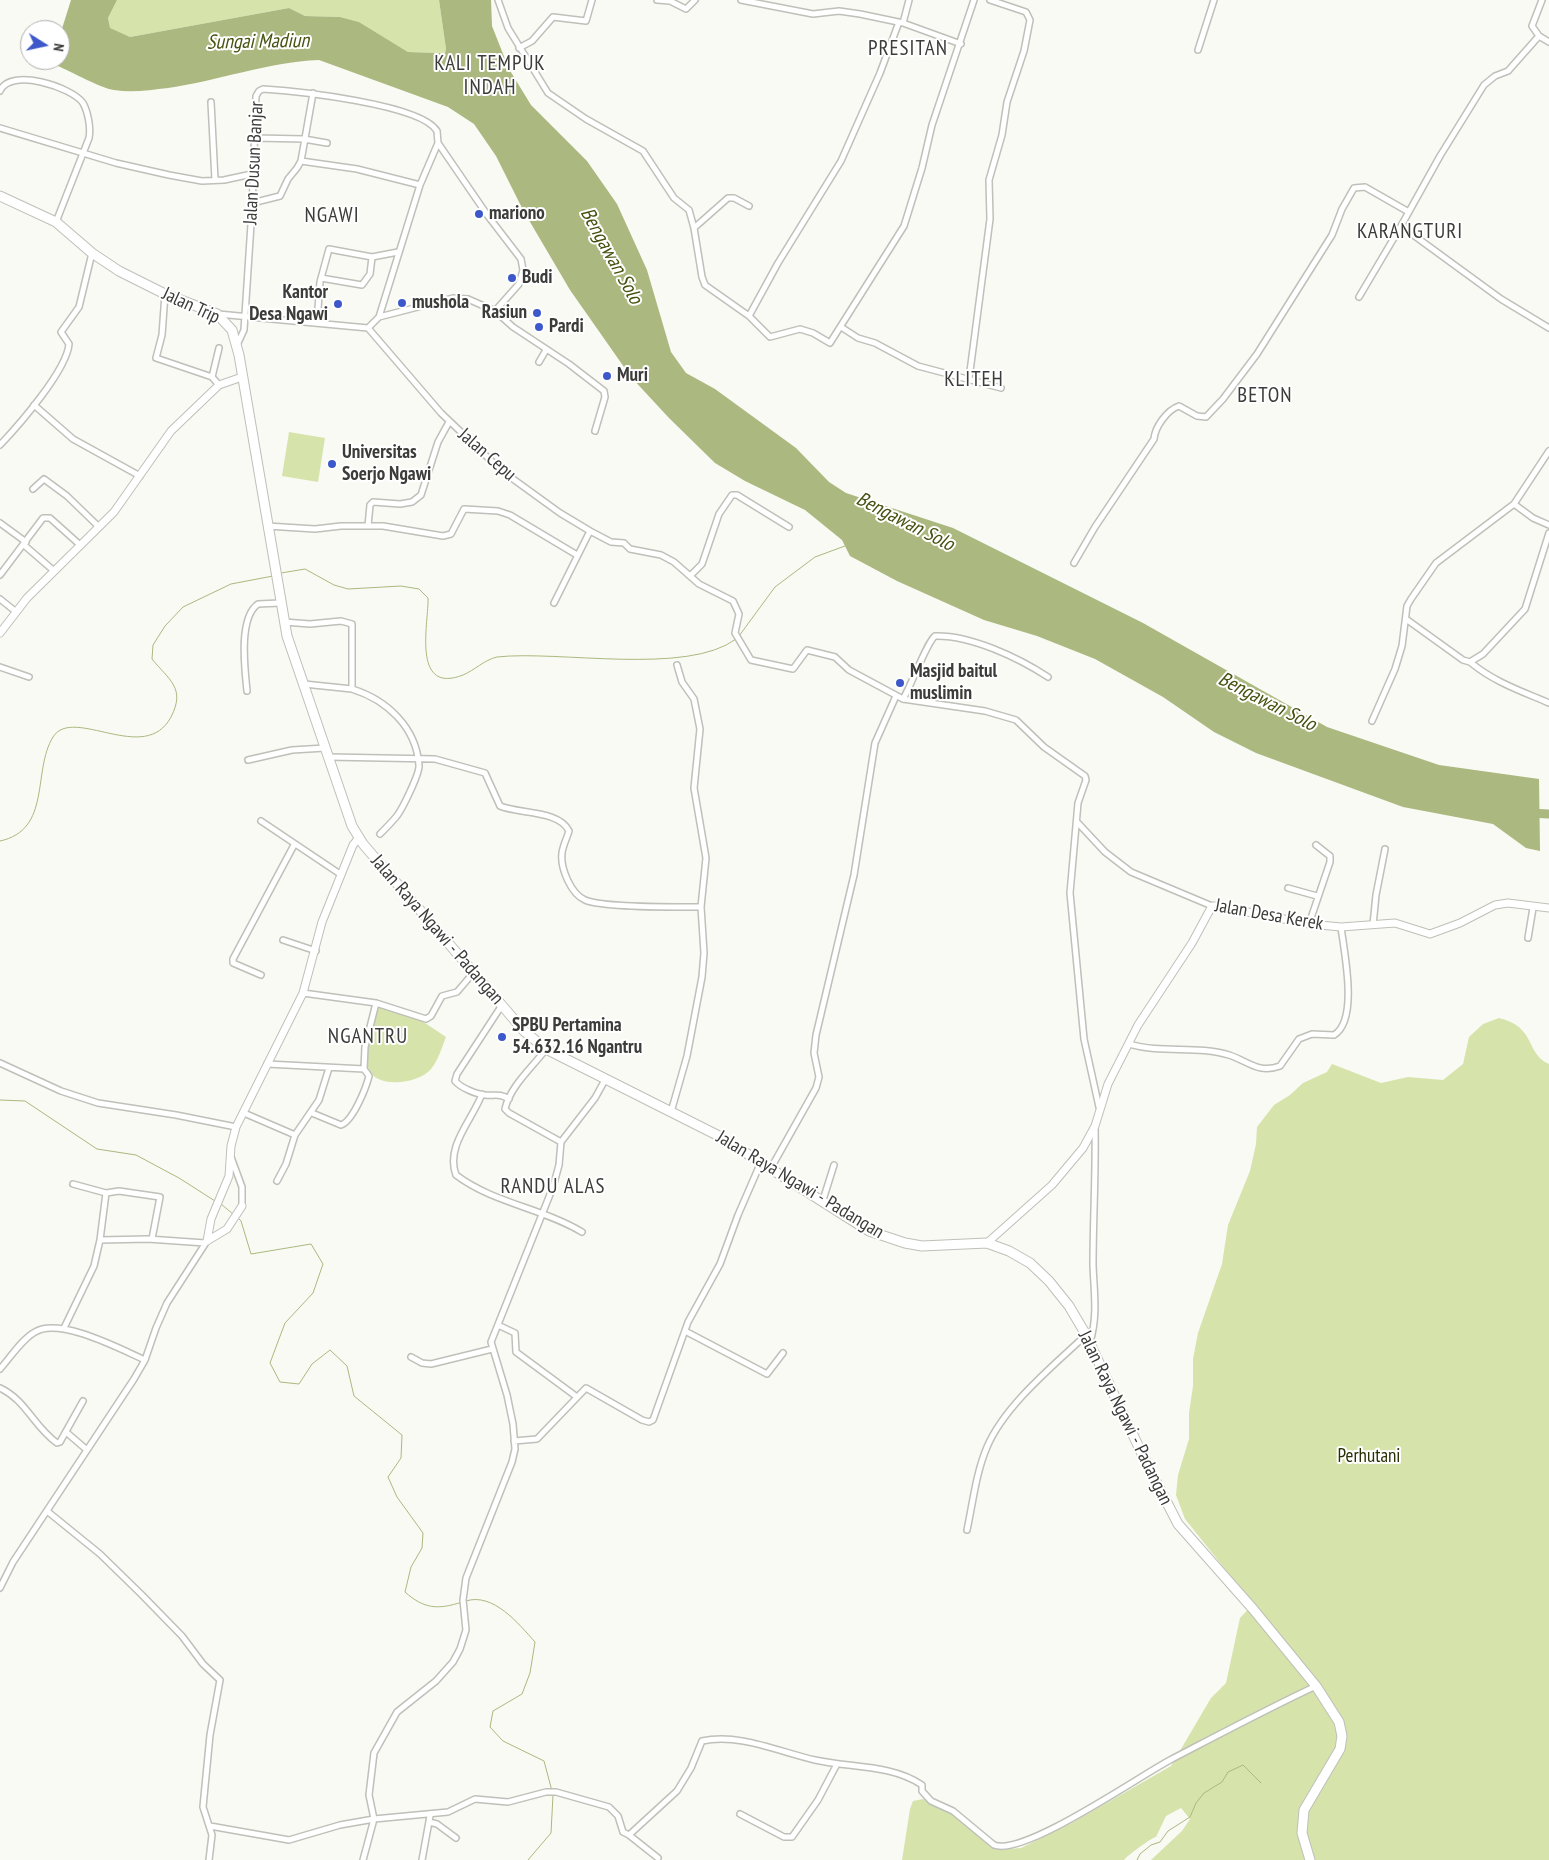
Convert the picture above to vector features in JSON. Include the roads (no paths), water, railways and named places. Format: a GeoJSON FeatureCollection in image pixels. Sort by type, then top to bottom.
{"type":"FeatureCollection","features":[{"type":"Feature","properties":{"kind":"highway","name":"Jalan Trip"},"geometry":{"type":"LineString","coordinates":[[0,196],[56,222],[92,253],[119,271],[165,294],[217,314],[232,330],[237,345],[276,584]]}},
{"type":"Feature","properties":{"kind":"highway","name":"Jalan Raya Ngawi - Padangan"},"geometry":{"type":"LineString","coordinates":[[276,584],[283,622],[344,806],[358,839],[524,1031],[546,1049],[719,1136],[823,1200],[869,1231],[905,1243],[922,1246],[987,1243],[1010,1251],[1039,1270],[1066,1302],[1088,1338],[1146,1464],[1178,1524],[1316,1686],[1339,1722],[1342,1736],[1340,1749],[1304,1810],[1302,1833],[1310,1860]]}},
{"type":"Feature","properties":{"kind":"street"},"geometry":{"type":"LineString","coordinates":[[498,0],[504,19],[519,48],[554,98],[586,119],[621,137],[646,154],[655,172],[674,198],[689,210],[703,282],[715,293],[749,316],[760,330],[773,338],[800,329],[813,333],[830,343],[904,226],[935,116],[961,44],[974,0]]}},
{"type":"Feature","properties":{"kind":"street"},"geometry":{"type":"LineString","coordinates":[[519,48],[539,35],[552,18],[586,21],[592,0]]}},
{"type":"Feature","properties":{"kind":"street"},"geometry":{"type":"LineString","coordinates":[[657,0],[670,1],[684,8],[690,7],[695,0]]}},
{"type":"Feature","properties":{"kind":"street"},"geometry":{"type":"LineString","coordinates":[[741,0],[808,13],[846,11],[901,23],[961,44]]}},
{"type":"Feature","properties":{"kind":"street"},"geometry":{"type":"LineString","coordinates":[[749,316],[778,263],[842,161],[884,64],[909,0]]}},
{"type":"Feature","properties":{"kind":"street"},"geometry":{"type":"LineString","coordinates":[[969,379],[990,219],[989,180],[1002,135],[1008,102],[1024,51],[1030,20],[1026,12],[990,0]]}},
{"type":"Feature","properties":{"kind":"street"},"geometry":{"type":"LineString","coordinates":[[1198,50],[1214,0]]}},
{"type":"Feature","properties":{"kind":"street"},"geometry":{"type":"LineString","coordinates":[[1542,0],[1532,26],[1539,36],[1549,42]]}},
{"type":"Feature","properties":{"kind":"street"},"geometry":{"type":"LineString","coordinates":[[1358,297],[1401,226],[1407,211],[1484,85],[1496,76],[1508,71],[1539,36]]}},
{"type":"Feature","properties":{"kind":"street"},"geometry":{"type":"LineString","coordinates":[[0,91],[11,82],[28,79],[43,82],[76,96],[84,105],[89,123],[89,138],[56,222]]}},
{"type":"Feature","properties":{"kind":"street","name":"Jalan Dusun Banjar"},"geometry":{"type":"LineString","coordinates":[[237,345],[243,336],[252,203],[252,174],[256,138],[256,96],[259,90],[313,92],[417,116],[436,128],[438,143],[488,216],[521,259],[523,270],[518,284],[495,311]]}},
{"type":"Feature","properties":{"kind":"street"},"geometry":{"type":"LineString","coordinates":[[252,203],[282,194],[286,181],[301,161],[313,92]]}},
{"type":"Feature","properties":{"kind":"street"},"geometry":{"type":"LineString","coordinates":[[211,102],[215,180]]}},
{"type":"Feature","properties":{"kind":"street"},"geometry":{"type":"LineString","coordinates":[[0,128],[84,154],[169,175],[202,181],[252,174]]}},
{"type":"Feature","properties":{"kind":"street"},"geometry":{"type":"LineString","coordinates":[[256,138],[304,139],[327,143]]}},
{"type":"Feature","properties":{"kind":"street"},"geometry":{"type":"LineString","coordinates":[[217,314],[368,328],[379,316],[420,185],[438,143]]}},
{"type":"Feature","properties":{"kind":"street"},"geometry":{"type":"LineString","coordinates":[[301,161],[357,169],[420,185]]}},
{"type":"Feature","properties":{"kind":"street"},"geometry":{"type":"LineString","coordinates":[[1074,563],[1095,527],[1154,439],[1155,433],[1166,416],[1179,406],[1197,416],[1206,417],[1245,372],[1332,235],[1342,208],[1354,188],[1365,187],[1407,211]]}},
{"type":"Feature","properties":{"kind":"street"},"geometry":{"type":"LineString","coordinates":[[694,228],[728,198],[734,198],[749,206]]}},
{"type":"Feature","properties":{"kind":"street"},"geometry":{"type":"LineString","coordinates":[[1401,226],[1501,299],[1549,328]]}},
{"type":"Feature","properties":{"kind":"street"},"geometry":{"type":"LineString","coordinates":[[317,322],[321,278],[329,249],[372,257],[398,252]]}},
{"type":"Feature","properties":{"kind":"street"},"geometry":{"type":"LineString","coordinates":[[0,445],[50,383],[68,348],[68,342],[60,332],[79,306],[92,253]]}},
{"type":"Feature","properties":{"kind":"street"},"geometry":{"type":"LineString","coordinates":[[321,278],[362,284],[366,282],[370,274],[372,257]]}},
{"type":"Feature","properties":{"kind":"street"},"geometry":{"type":"LineString","coordinates":[[165,294],[162,335],[156,358],[212,377],[219,385]]}},
{"type":"Feature","properties":{"kind":"street"},"geometry":{"type":"LineString","coordinates":[[379,316],[453,298],[468,299],[495,311],[513,327],[587,377],[605,393],[594,431]]}},
{"type":"Feature","properties":{"kind":"street"},"geometry":{"type":"LineString","coordinates":[[841,327],[918,366],[1001,388]]}},
{"type":"Feature","properties":{"kind":"street","name":"Jalan Cepu"},"geometry":{"type":"LineString","coordinates":[[368,328],[449,422],[502,471],[560,513],[590,531],[611,542],[622,542],[630,548],[661,555],[674,562],[699,584],[734,602],[739,616],[735,632],[752,661],[791,669],[795,668],[807,650],[832,655],[849,670],[896,696]]}},
{"type":"Feature","properties":{"kind":"street"},"geometry":{"type":"LineString","coordinates":[[212,377],[220,348]]}},
{"type":"Feature","properties":{"kind":"street"},"geometry":{"type":"LineString","coordinates":[[539,362],[546,350]]}},
{"type":"Feature","properties":{"kind":"street"},"geometry":{"type":"LineString","coordinates":[[0,633],[15,611],[53,570],[114,512],[171,431],[219,385],[242,377]]}},
{"type":"Feature","properties":{"kind":"street"},"geometry":{"type":"LineString","coordinates":[[34,405],[73,439],[140,476]]}},
{"type":"Feature","properties":{"kind":"street"},"geometry":{"type":"LineString","coordinates":[[368,526],[372,502],[400,504],[412,502],[421,495],[438,442],[449,422]]}},
{"type":"Feature","properties":{"kind":"street"},"geometry":{"type":"LineString","coordinates":[[1372,722],[1395,670],[1402,646],[1407,606],[1436,563],[1514,504],[1549,451]]}},
{"type":"Feature","properties":{"kind":"street"},"geometry":{"type":"LineString","coordinates":[[33,489],[44,479],[67,496],[98,526]]}},
{"type":"Feature","properties":{"kind":"street"},"geometry":{"type":"LineString","coordinates":[[690,576],[702,564],[719,514],[732,495],[737,495],[789,527]]}},
{"type":"Feature","properties":{"kind":"street"},"geometry":{"type":"LineString","coordinates":[[1514,504],[1533,518],[1549,525]]}},
{"type":"Feature","properties":{"kind":"street"},"geometry":{"type":"LineString","coordinates":[[267,526],[323,529],[368,526],[447,535],[451,534],[464,509],[498,511],[510,514],[577,555]]}},
{"type":"Feature","properties":{"kind":"street"},"geometry":{"type":"LineString","coordinates":[[1,571],[42,520],[48,518],[79,544]]}},
{"type":"Feature","properties":{"kind":"street"},"geometry":{"type":"LineString","coordinates":[[0,523],[25,543],[53,570]]}},
{"type":"Feature","properties":{"kind":"street"},"geometry":{"type":"LineString","coordinates":[[554,603],[590,531]]}},
{"type":"Feature","properties":{"kind":"street"},"geometry":{"type":"LineString","coordinates":[[1470,662],[1483,654],[1525,609],[1549,533]]}},
{"type":"Feature","properties":{"kind":"street"},"geometry":{"type":"LineString","coordinates":[[0,599],[15,611]]}},
{"type":"Feature","properties":{"kind":"street"},"geometry":{"type":"LineString","coordinates":[[247,691],[244,641],[251,612],[258,604],[280,603]]}},
{"type":"Feature","properties":{"kind":"street"},"geometry":{"type":"LineString","coordinates":[[1406,619],[1463,660],[1470,662],[1486,676],[1549,702]]}},
{"type":"Feature","properties":{"kind":"street"},"geometry":{"type":"LineString","coordinates":[[283,622],[310,624],[341,621],[352,624],[352,689]]}},
{"type":"Feature","properties":{"kind":"street"},"geometry":{"type":"LineString","coordinates":[[903,700],[917,674],[927,647],[935,636],[968,641],[1022,661],[1048,677]]}},
{"type":"Feature","properties":{"kind":"street"},"geometry":{"type":"LineString","coordinates":[[671,1112],[685,1064],[702,976],[704,953],[701,907],[705,848],[694,780],[700,729],[694,699],[682,682],[677,665]]}},
{"type":"Feature","properties":{"kind":"street"},"geometry":{"type":"LineString","coordinates":[[0,667],[29,677]]}},
{"type":"Feature","properties":{"kind":"street"},"geometry":{"type":"LineString","coordinates":[[304,684],[352,689],[371,695],[403,721],[412,737],[419,770],[399,814],[380,834]]}},
{"type":"Feature","properties":{"kind":"street"},"geometry":{"type":"LineString","coordinates":[[771,1168],[818,1084],[819,1077],[814,1053],[816,1035],[854,875],[870,765],[880,728],[896,696],[903,700],[985,711],[1019,722],[1044,747],[1086,778],[1079,798],[1070,893],[1084,1039],[1099,1107]]}},
{"type":"Feature","properties":{"kind":"street"},"geometry":{"type":"LineString","coordinates":[[248,760],[292,750],[445,761],[485,773],[500,806],[540,813],[566,825],[569,831],[562,852],[563,864],[572,889],[585,900],[602,903],[701,907]]}},
{"type":"Feature","properties":{"kind":"street"},"geometry":{"type":"LineString","coordinates":[[261,821],[294,845],[340,874]]}},
{"type":"Feature","properties":{"kind":"street","name":"Jalan Desa Kerek"},"geometry":{"type":"LineString","coordinates":[[1077,822],[1105,852],[1131,872],[1212,906],[1309,924],[1341,927],[1395,923],[1430,934],[1460,923],[1495,905],[1514,904],[1533,908],[1549,908]]}},
{"type":"Feature","properties":{"kind":"street"},"geometry":{"type":"LineString","coordinates":[[100,1240],[152,1239],[206,1242],[224,1232],[231,1225],[242,1206],[242,1187],[232,1157],[231,1146],[236,1127],[303,993],[316,952],[322,922],[340,874],[358,839]]}},
{"type":"Feature","properties":{"kind":"street"},"geometry":{"type":"LineString","coordinates":[[261,975],[237,967],[233,963],[233,959],[294,845]]}},
{"type":"Feature","properties":{"kind":"street"},"geometry":{"type":"LineString","coordinates":[[1309,924],[1330,862],[1330,856],[1316,845]]}},
{"type":"Feature","properties":{"kind":"street"},"geometry":{"type":"LineString","coordinates":[[1373,925],[1377,888],[1385,849]]}},
{"type":"Feature","properties":{"kind":"street"},"geometry":{"type":"LineString","coordinates":[[1288,888],[1318,896]]}},
{"type":"Feature","properties":{"kind":"street"},"geometry":{"type":"LineString","coordinates":[[967,1530],[980,1466],[995,1431],[1047,1372],[1088,1338],[1094,1328],[1096,1314],[1093,1266],[1095,1126],[1099,1107],[1108,1084],[1138,1025],[1192,943],[1212,906]]}},
{"type":"Feature","properties":{"kind":"street"},"geometry":{"type":"LineString","coordinates":[[1528,938],[1533,908]]}},
{"type":"Feature","properties":{"kind":"street"},"geometry":{"type":"LineString","coordinates":[[1130,1044],[1159,1050],[1197,1049],[1231,1055],[1245,1064],[1269,1069],[1280,1066],[1299,1039],[1312,1034],[1334,1035],[1343,1024],[1349,984],[1341,927]]}},
{"type":"Feature","properties":{"kind":"street"},"geometry":{"type":"LineString","coordinates":[[283,940],[316,952]]}},
{"type":"Feature","properties":{"kind":"street"},"geometry":{"type":"LineString","coordinates":[[303,993],[376,1003],[426,1019],[431,1016],[442,996],[457,992],[474,972]]}},
{"type":"Feature","properties":{"kind":"street"},"geometry":{"type":"LineString","coordinates":[[312,1113],[341,1125],[345,1124],[356,1108],[368,1082],[368,1073],[364,1069],[365,1047],[376,1003]]}},
{"type":"Feature","properties":{"kind":"street"},"geometry":{"type":"LineString","coordinates":[[502,1005],[455,1079],[459,1085],[482,1094],[498,1093],[509,1099]]}},
{"type":"Feature","properties":{"kind":"street"},"geometry":{"type":"LineString","coordinates":[[546,1049],[534,1066],[527,1070],[505,1107],[506,1112],[561,1142]]}},
{"type":"Feature","properties":{"kind":"street"},"geometry":{"type":"LineString","coordinates":[[0,1063],[61,1091],[98,1103],[176,1114],[236,1127]]}},
{"type":"Feature","properties":{"kind":"street"},"geometry":{"type":"LineString","coordinates":[[266,1064],[364,1069]]}},
{"type":"Feature","properties":{"kind":"street"},"geometry":{"type":"LineString","coordinates":[[277,1182],[286,1164],[295,1135],[312,1113],[329,1068]]}},
{"type":"Feature","properties":{"kind":"street"},"geometry":{"type":"LineString","coordinates":[[364,1860],[374,1819],[369,1790],[374,1753],[379,1741],[397,1712],[436,1681],[453,1662],[466,1630],[463,1600],[466,1578],[512,1462],[514,1440],[509,1401],[491,1342],[558,1173],[561,1142],[605,1080]]}},
{"type":"Feature","properties":{"kind":"street"},"geometry":{"type":"LineString","coordinates":[[482,1094],[477,1107],[460,1135],[455,1153],[454,1173],[463,1181],[494,1196],[542,1213],[582,1232]]}},
{"type":"Feature","properties":{"kind":"street"},"geometry":{"type":"LineString","coordinates":[[244,1113],[295,1135]]}},
{"type":"Feature","properties":{"kind":"street"},"geometry":{"type":"LineString","coordinates":[[987,1243],[1064,1172],[1082,1148],[1095,1126]]}},
{"type":"Feature","properties":{"kind":"street"},"geometry":{"type":"LineString","coordinates":[[0,1588],[13,1562],[145,1360],[167,1303],[206,1242],[211,1219],[227,1183],[232,1157]]}},
{"type":"Feature","properties":{"kind":"street"},"geometry":{"type":"LineString","coordinates":[[514,1440],[537,1439],[586,1388],[642,1420],[652,1421],[660,1404],[685,1331],[696,1306],[720,1264],[761,1162]]}},
{"type":"Feature","properties":{"kind":"street"},"geometry":{"type":"LineString","coordinates":[[823,1200],[834,1165]]}},
{"type":"Feature","properties":{"kind":"street"},"geometry":{"type":"LineString","coordinates":[[73,1184],[106,1193],[119,1191],[160,1197],[152,1239]]}},
{"type":"Feature","properties":{"kind":"street"},"geometry":{"type":"LineString","coordinates":[[64,1328],[94,1266],[100,1240],[106,1193]]}},
{"type":"Feature","properties":{"kind":"street"},"geometry":{"type":"LineString","coordinates":[[498,1325],[515,1333],[516,1352],[577,1397]]}},
{"type":"Feature","properties":{"kind":"street"},"geometry":{"type":"LineString","coordinates":[[0,1369],[37,1330],[64,1328],[145,1360]]}},
{"type":"Feature","properties":{"kind":"street"},"geometry":{"type":"LineString","coordinates":[[685,1331],[767,1374],[783,1353]]}},
{"type":"Feature","properties":{"kind":"street"},"geometry":{"type":"LineString","coordinates":[[412,1357],[422,1363],[431,1364],[492,1350]]}},
{"type":"Feature","properties":{"kind":"street"},"geometry":{"type":"LineString","coordinates":[[0,1388],[24,1404],[40,1428],[56,1443],[60,1442],[83,1401]]}},
{"type":"Feature","properties":{"kind":"street"},"geometry":{"type":"LineString","coordinates":[[66,1432],[87,1450]]}},
{"type":"Feature","properties":{"kind":"street"},"geometry":{"type":"LineString","coordinates":[[47,1511],[100,1554],[141,1594],[182,1636],[203,1664],[220,1680],[210,1735],[203,1807],[212,1834],[209,1860]]}},
{"type":"Feature","properties":{"kind":"street"},"geometry":{"type":"LineString","coordinates":[[629,1835],[677,1791],[687,1777],[704,1740],[747,1742],[815,1760],[876,1768],[920,1783],[923,1786],[922,1791],[931,1801],[951,1809],[994,1845],[1002,1848],[1061,1824],[1169,1761],[1316,1686]]}},
{"type":"Feature","properties":{"kind":"street"},"geometry":{"type":"LineString","coordinates":[[740,1814],[784,1837],[792,1837],[818,1800],[836,1764]]}},
{"type":"Feature","properties":{"kind":"street"},"geometry":{"type":"LineString","coordinates":[[210,1826],[282,1840],[340,1825],[374,1819],[430,1816],[458,1809],[475,1799],[508,1802],[546,1792],[556,1792],[609,1807],[618,1816],[622,1832],[629,1835],[658,1858]]}},
{"type":"Feature","properties":{"kind":"street"},"geometry":{"type":"LineString","coordinates":[[422,1860],[430,1816]]}},
{"type":"Feature","properties":{"kind":"street"},"geometry":{"type":"LineString","coordinates":[[430,1822],[437,1824],[456,1838]]}},
{"type":"Feature","properties":{"kind":"water","name":"Sungai Madiun"},"geometry":{"type":"Polygon","coordinates":[[[71,0],[117,0],[108,18],[110,28],[130,37],[289,8],[305,16],[340,17],[359,22],[408,52],[445,53],[439,0],[491,0],[492,26],[509,69],[531,105],[587,161],[617,204],[647,270],[671,352],[686,373],[715,389],[796,448],[829,482],[846,493],[953,528],[1143,623],[1327,727],[1439,765],[1539,779],[1540,851],[1526,848],[1493,824],[1403,807],[1256,753],[1214,732],[1163,697],[1095,659],[1037,636],[984,620],[897,581],[850,556],[842,540],[805,510],[745,481],[715,463],[631,377],[570,290],[523,210],[496,156],[474,124],[448,107],[319,60],[280,64],[168,88],[134,91],[108,89],[66,70],[70,70],[70,20],[65,20],[71,0]]]}},
{"type":"Feature","properties":{"kind":"waterway"},"geometry":{"type":"LineString","coordinates":[[739,636],[775,587],[815,557],[845,546]]}},
{"type":"Feature","properties":{"kind":"waterway"},"geometry":{"type":"LineString","coordinates":[[281,573],[305,569],[334,585],[348,589],[401,586],[419,589],[428,598],[426,643],[430,668],[437,676],[447,678],[463,675],[488,660],[497,657],[553,656],[655,659],[687,656],[714,650],[736,639]]}},
{"type":"Feature","properties":{"kind":"waterway"},"geometry":{"type":"LineString","coordinates":[[0,841],[16,835],[27,825],[34,812],[38,798],[47,751],[53,737],[63,729],[76,727],[128,736],[144,736],[159,731],[171,717],[177,699],[176,691],[169,679],[152,659],[153,645],[165,626],[183,607],[231,584],[273,576]]}},
{"type":"Feature","properties":{"kind":"waterway","name":"Bengawan Solo"},"geometry":{"type":"LineString","coordinates":[[1529,813],[1549,814]]}},
{"type":"Feature","properties":{"kind":"waterway"},"geometry":{"type":"LineString","coordinates":[[0,1100],[25,1101],[97,1149],[136,1155],[179,1178],[215,1201]]}},
{"type":"Feature","properties":{"kind":"waterway"},"geometry":{"type":"LineString","coordinates":[[221,1204],[233,1214]]}},
{"type":"Feature","properties":{"kind":"waterway"},"geometry":{"type":"LineString","coordinates":[[238,1218],[241,1221],[251,1254],[311,1244],[323,1264],[313,1293],[285,1323],[270,1363],[280,1382],[299,1384],[312,1364],[330,1350],[347,1366],[354,1396],[402,1435],[401,1458],[388,1477],[397,1497],[423,1533],[422,1548],[411,1567],[405,1592],[425,1605],[438,1607],[462,1602]]}},
{"type":"Feature","properties":{"kind":"waterway"},"geometry":{"type":"LineString","coordinates":[[466,1601],[476,1599],[495,1605],[505,1611],[535,1642],[530,1673],[522,1694],[493,1711],[490,1727],[503,1741],[544,1761],[552,1791]]}},
{"type":"Feature","properties":{"kind":"waterway"},"geometry":{"type":"LineString","coordinates":[[1137,1860],[1140,1854],[1151,1845],[1160,1842],[1168,1831],[1190,1817],[1196,1803],[1204,1793],[1222,1782],[1228,1772],[1243,1765],[1261,1783]]}},
{"type":"Feature","properties":{"kind":"waterway"},"geometry":{"type":"LineString","coordinates":[[528,1860],[551,1833],[553,1795]]}},
{"type":"Feature","properties":{"kind":"place","name":"mariono"},"geometry":{"type":"Point","coordinates":[479,214]}},
{"type":"Feature","properties":{"kind":"place","name":"Budi"},"geometry":{"type":"Point","coordinates":[512,278]}},
{"type":"Feature","properties":{"kind":"place","name":"mushola"},"geometry":{"type":"Point","coordinates":[402,303]}},
{"type":"Feature","properties":{"kind":"place","name":"Kantor Desa Ngawi"},"geometry":{"type":"Point","coordinates":[338,304]}},
{"type":"Feature","properties":{"kind":"place","name":"Rasiun"},"geometry":{"type":"Point","coordinates":[537,313]}},
{"type":"Feature","properties":{"kind":"place","name":"Pardi"},"geometry":{"type":"Point","coordinates":[539,327]}},
{"type":"Feature","properties":{"kind":"place","name":"Muri"},"geometry":{"type":"Point","coordinates":[607,376]}},
{"type":"Feature","properties":{"kind":"place","name":"Universitas Soerjo Ngawi"},"geometry":{"type":"Point","coordinates":[332,464]}},
{"type":"Feature","properties":{"kind":"place","name":"Masjid baitul muslimin"},"geometry":{"type":"Point","coordinates":[900,683]}},
{"type":"Feature","properties":{"kind":"place","name":"SPBU Pertamina 54.632.16 Ngantru"},"geometry":{"type":"Point","coordinates":[502,1037]}},
{"type":"Feature","properties":{"kind":"district","name":"PRESITAN"},"geometry":{"type":"Point","coordinates":[908,49]}},
{"type":"Feature","properties":{"kind":"district","name":"KALI TEMPUK INDAH"},"geometry":{"type":"Point","coordinates":[490,76]}},
{"type":"Feature","properties":{"kind":"district","name":"NGAWI"},"geometry":{"type":"Point","coordinates":[332,216]}},
{"type":"Feature","properties":{"kind":"district","name":"KARANGTURI"},"geometry":{"type":"Point","coordinates":[1410,232]}},
{"type":"Feature","properties":{"kind":"district","name":"KLITEH"},"geometry":{"type":"Point","coordinates":[974,380]}},
{"type":"Feature","properties":{"kind":"district","name":"BETON"},"geometry":{"type":"Point","coordinates":[1265,396]}},
{"type":"Feature","properties":{"kind":"district","name":"NGANTRU"},"geometry":{"type":"Point","coordinates":[368,1037]}},
{"type":"Feature","properties":{"kind":"district","name":"RANDU ALAS"},"geometry":{"type":"Point","coordinates":[553,1187]}},
{"type":"Feature","properties":{"kind":"park label","name":"Perhutani"},"geometry":{"type":"Point","coordinates":[1369,1457]}}]}
